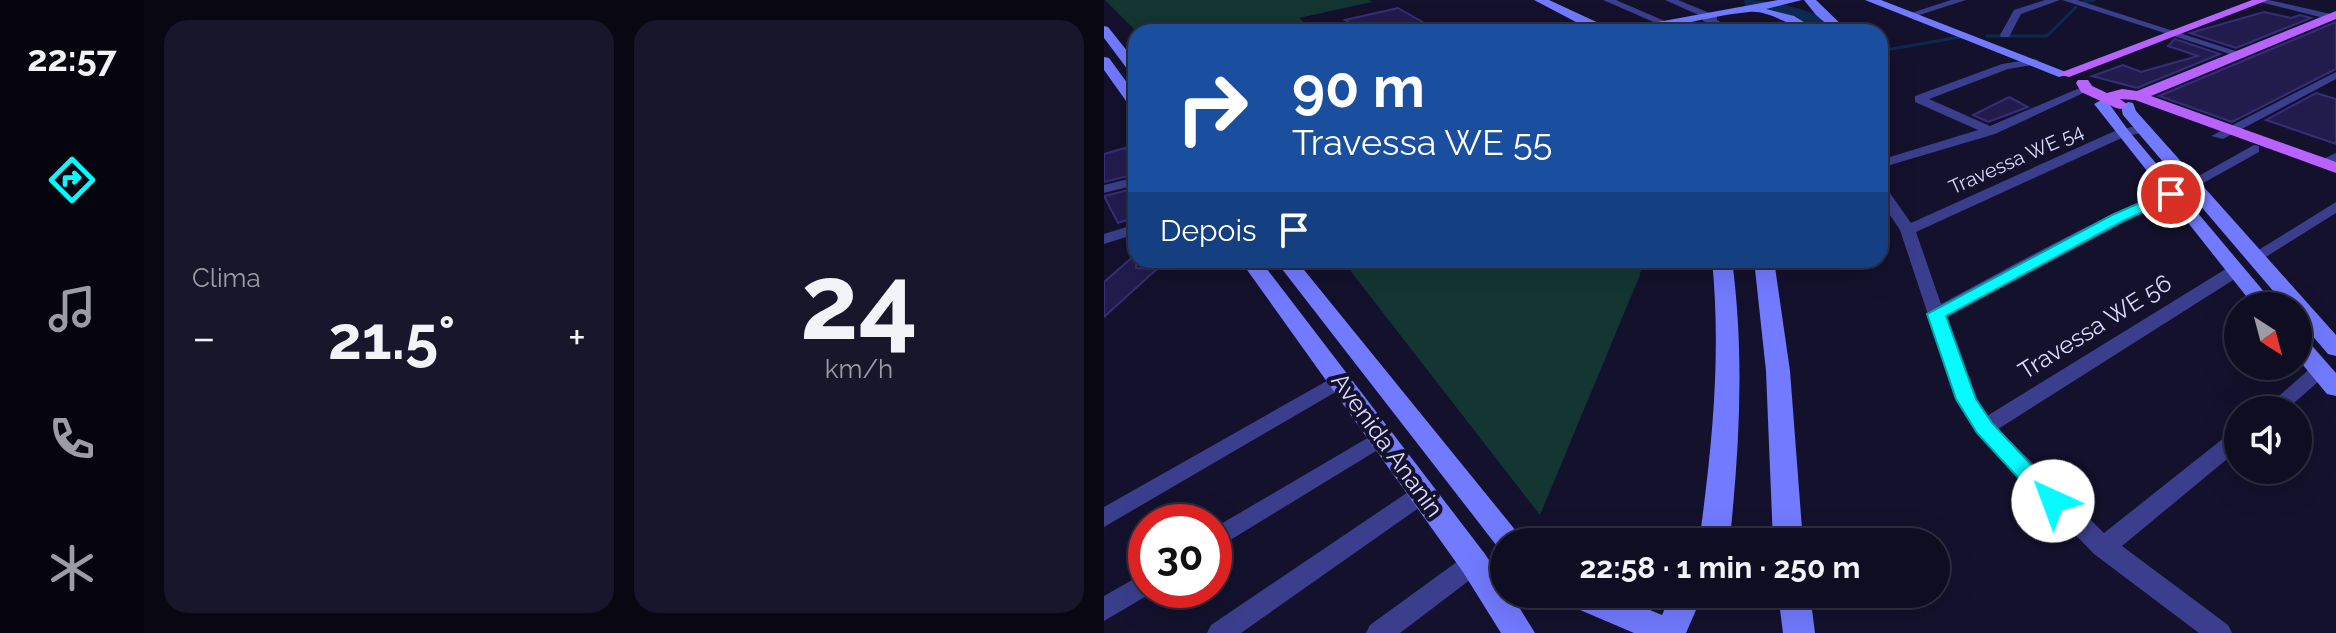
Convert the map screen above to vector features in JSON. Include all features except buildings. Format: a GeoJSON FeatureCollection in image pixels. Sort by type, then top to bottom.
{"type":"FeatureCollection","features":[{"type":"Feature","properties":{"kind":"main road"},"geometry":{"type":"LineString","coordinates":[[1541,0],[1589,24]]}},
{"type":"Feature","properties":{"kind":"main road"},"geometry":{"type":"LineString","coordinates":[[1810,0],[1833,24]]}},
{"type":"Feature","properties":{"kind":"main road"},"geometry":{"type":"LineString","coordinates":[[1873,0],[2064,74],[2084,86],[2224,133],[2332,163]]}},
{"type":"Feature","properties":{"kind":"main road"},"geometry":{"type":"LineString","coordinates":[[2064,74],[2262,0]]}},
{"type":"Feature","properties":{"kind":"main road"},"geometry":{"type":"LineString","coordinates":[[1675,24],[1793,1]]}},
{"type":"Feature","properties":{"kind":"main road"},"geometry":{"type":"LineString","coordinates":[[1758,9],[1799,24]]}},
{"type":"Feature","properties":{"kind":"main road"},"geometry":{"type":"LineString","coordinates":[[2253,292],[2101,104],[2127,99],[2334,16]]}},
{"type":"Feature","properties":{"kind":"main road"},"geometry":{"type":"LineString","coordinates":[[1106,35],[1128,61]]}},
{"type":"Feature","properties":{"kind":"main road"},"geometry":{"type":"LineString","coordinates":[[1104,61],[1128,94]]}},
{"type":"Feature","properties":{"kind":"main road"},"geometry":{"type":"LineString","coordinates":[[2127,99],[2128,112],[2286,292]]}},
{"type":"Feature","properties":{"kind":"main road"},"geometry":{"type":"LineString","coordinates":[[2224,133],[2254,149],[2336,178]]}},
{"type":"Feature","properties":{"kind":"main road","name":"Avenida Ananin"},"geometry":{"type":"LineString","coordinates":[[1256,268],[1474,563],[1519,633]]}},
{"type":"Feature","properties":{"kind":"main road","name":"Avenida Ananin"},"geometry":{"type":"LineString","coordinates":[[1291,268],[1499,528]]}},
{"type":"Feature","properties":{"kind":"main road"},"geometry":{"type":"LineString","coordinates":[[1710,528],[1727,433],[1729,320],[1723,268]]}},
{"type":"Feature","properties":{"kind":"main road"},"geometry":{"type":"LineString","coordinates":[[1765,268],[1778,371],[1787,528]]}},
{"type":"Feature","properties":{"kind":"main road"},"geometry":{"type":"LineString","coordinates":[[2312,322],[2336,349]]}},
{"type":"Feature","properties":{"kind":"main road"},"geometry":{"type":"LineString","coordinates":[[2312,360],[2328,379]]}},
{"type":"Feature","properties":{"kind":"main road"},"geometry":{"type":"LineString","coordinates":[[1610,608],[1670,633],[1681,608]]}},
{"type":"Feature","properties":{"kind":"main road"},"geometry":{"type":"LineString","coordinates":[[1796,608],[1799,633]]}},
{"type":"Feature","properties":{"kind":"street"},"geometry":{"type":"LineString","coordinates":[[1608,0],[1667,24]]}},
{"type":"Feature","properties":{"kind":"street"},"geometry":{"type":"LineString","coordinates":[[1670,0],[1721,24]]}},
{"type":"Feature","properties":{"kind":"street"},"geometry":{"type":"LineString","coordinates":[[1910,15],[1961,0]]}},
{"type":"Feature","properties":{"kind":"street"},"geometry":{"type":"LineString","coordinates":[[2005,35],[2017,12],[2055,0]]}},
{"type":"Feature","properties":{"kind":"street"},"geometry":{"type":"LineString","coordinates":[[2067,0],[2243,55]]}},
{"type":"Feature","properties":{"kind":"street"},"geometry":{"type":"LineString","coordinates":[[2262,0],[2334,16]]}},
{"type":"Feature","properties":{"kind":"street"},"geometry":{"type":"LineString","coordinates":[[1990,131],[1919,101],[2014,64],[2034,62]]}},
{"type":"Feature","properties":{"kind":"street"},"geometry":{"type":"LineString","coordinates":[[2224,133],[2336,75]]}},
{"type":"Feature","properties":{"kind":"street"},"geometry":{"type":"LineString","coordinates":[[1888,162],[1990,131],[2084,86]]}},
{"type":"Feature","properties":{"kind":"street","name":"Travessa WE 54"},"geometry":{"type":"LineString","coordinates":[[1908,230],[2122,133],[2142,129]]}},
{"type":"Feature","properties":{"kind":"street"},"geometry":{"type":"LineString","coordinates":[[2193,183],[2254,149]]}},
{"type":"Feature","properties":{"kind":"street"},"geometry":{"type":"LineString","coordinates":[[1104,189],[1128,183]]}},
{"type":"Feature","properties":{"kind":"street"},"geometry":{"type":"LineString","coordinates":[[1936,314],[2117,218],[2171,194]]}},
{"type":"Feature","properties":{"kind":"street"},"geometry":{"type":"LineString","coordinates":[[1888,201],[1908,230],[1966,399],[1984,428],[2065,513],[2103,547],[2219,633]]}},
{"type":"Feature","properties":{"kind":"street"},"geometry":{"type":"LineString","coordinates":[[2255,257],[2336,206]]}},
{"type":"Feature","properties":{"kind":"street"},"geometry":{"type":"LineString","coordinates":[[1104,239],[1128,232]]}},
{"type":"Feature","properties":{"kind":"street","name":"Travessa WE 56"},"geometry":{"type":"LineString","coordinates":[[1984,428],[2235,271]]}},
{"type":"Feature","properties":{"kind":"street"},"geometry":{"type":"LineString","coordinates":[[2298,396],[2328,379]]}},
{"type":"Feature","properties":{"kind":"street"},"geometry":{"type":"LineString","coordinates":[[1104,518],[1339,381]]}},
{"type":"Feature","properties":{"kind":"street"},"geometry":{"type":"LineString","coordinates":[[1232,529],[1381,438]]}},
{"type":"Feature","properties":{"kind":"street"},"geometry":{"type":"LineString","coordinates":[[2103,547],[2224,449]]}},
{"type":"Feature","properties":{"kind":"street"},"geometry":{"type":"LineString","coordinates":[[1220,633],[1422,494]]}},
{"type":"Feature","properties":{"kind":"street"},"geometry":{"type":"LineString","coordinates":[[1379,633],[1474,563]]}},
{"type":"Feature","properties":{"kind":"street"},"geometry":{"type":"LineString","coordinates":[[1104,610],[1128,595]]}},
{"type":"Feature","properties":{"kind":"green space"},"geometry":{"type":"Polygon","coordinates":[[[1105,0],[1372,2],[1299,18],[1306,24],[1129,24],[1105,0]]]}},
{"type":"Feature","properties":{"kind":"green space"},"geometry":{"type":"Polygon","coordinates":[[[1348,268],[1641,268],[1540,515],[1348,268]]]}},
{"type":"Feature","properties":{"kind":"waterway"},"geometry":{"type":"LineString","coordinates":[[1754,0],[1751,2],[1795,13],[1818,24]]}},
{"type":"Feature","properties":{"kind":"waterway"},"geometry":{"type":"LineString","coordinates":[[2083,2],[2094,0]]}},
{"type":"Feature","properties":{"kind":"waterway"},"geometry":{"type":"LineString","coordinates":[[1987,36],[2047,36],[2076,7]]}},
{"type":"Feature","properties":{"kind":"waterway"},"geometry":{"type":"LineString","coordinates":[[1888,50],[1960,37]]}},
{"type":"Feature","properties":{"kind":"route"},"geometry":{"type":"LineString","coordinates":[[2053,501],[1984,428],[1966,399],[1936,314],[2117,218],[2171,194]]}}]}
